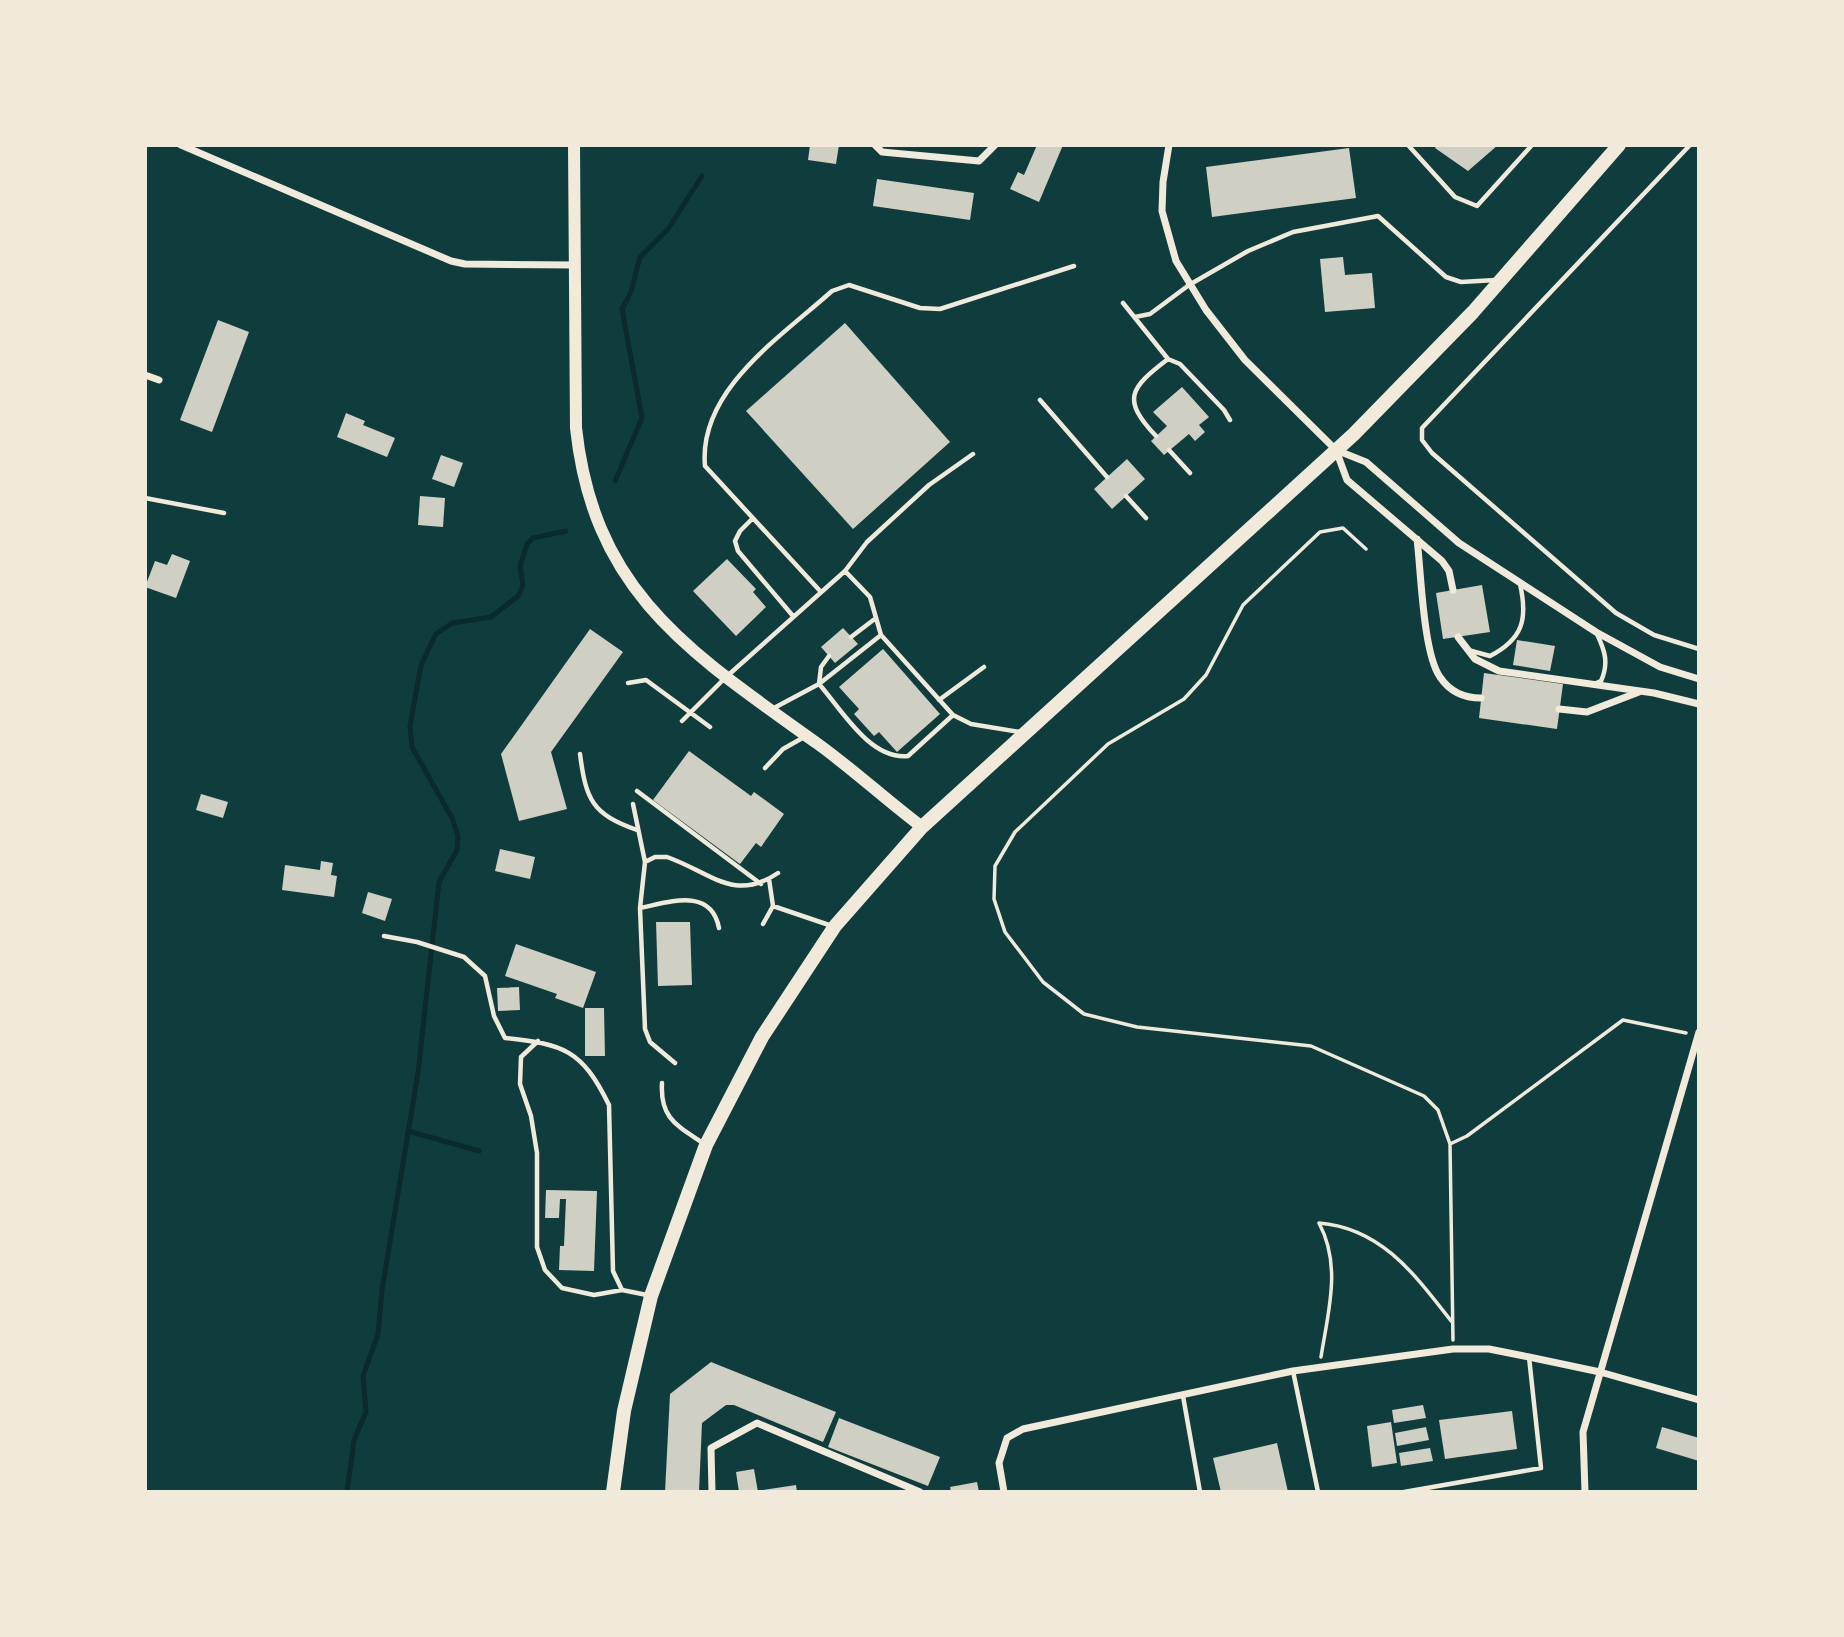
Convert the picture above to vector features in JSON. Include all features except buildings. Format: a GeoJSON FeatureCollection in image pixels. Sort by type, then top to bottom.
{"type":"FeatureCollection","features":[{"type":"Feature","properties":{"kind":"main road"},"geometry":{"type":"LineString","coordinates":[[613,1492],[624,1411],[652,1296],[706,1145],[762,1037],[835,926],[922,827],[1028,734],[1336,450],[1503,279],[1619,145]]}},
{"type":"Feature","properties":{"kind":"street"},"geometry":{"type":"LineString","coordinates":[[181,145],[451,261],[465,264],[574,265]]}},
{"type":"Feature","properties":{"kind":"street"},"geometry":{"type":"LineString","coordinates":[[574,145],[576,428],[580,467],[594,514],[620,569],[654,615],[699,659],[807,736],[922,827]]}},
{"type":"Feature","properties":{"kind":"street"},"geometry":{"type":"LineString","coordinates":[[875,145],[882,152],[979,161],[995,145]]}},
{"type":"Feature","properties":{"kind":"street"},"geometry":{"type":"LineString","coordinates":[[1169,145],[1163,181],[1162,211],[1176,261],[1189,285],[1245,359],[1336,450],[1366,462],[1459,543],[1596,632],[1660,667],[1699,679]]}},
{"type":"Feature","properties":{"kind":"street"},"geometry":{"type":"LineString","coordinates":[[145,375],[159,380]]}},
{"type":"Feature","properties":{"kind":"street"},"geometry":{"type":"LineString","coordinates":[[1336,450],[1348,480],[1442,561],[1449,571],[1453,590]]}},
{"type":"Feature","properties":{"kind":"street"},"geometry":{"type":"LineString","coordinates":[[1417,539],[1431,653],[1439,676],[1454,692],[1481,698]]}},
{"type":"Feature","properties":{"kind":"street"},"geometry":{"type":"LineString","coordinates":[[1458,637],[1475,659],[1499,671],[1641,691],[1699,704]]}},
{"type":"Feature","properties":{"kind":"street"},"geometry":{"type":"LineString","coordinates":[[1559,709],[1587,712],[1641,691]]}},
{"type":"Feature","properties":{"kind":"street"},"geometry":{"type":"LineString","coordinates":[[1585,1492],[1583,1432],[1698,1033]]}},
{"type":"Feature","properties":{"kind":"street"},"geometry":{"type":"LineString","coordinates":[[1004,1492],[999,1463],[1007,1438],[1023,1429],[1320,1366],[1453,1349],[1489,1349],[1600,1372],[1699,1400]]}},
{"type":"Feature","properties":{"kind":"street"},"geometry":{"type":"LineString","coordinates":[[712,1492],[711,1448],[757,1423],[919,1492]]}},
{"type":"Feature","properties":{"kind":"lane"},"geometry":{"type":"LineString","coordinates":[[1408,145],[1455,197],[1477,206],[1489,196],[1532,145]]}},
{"type":"Feature","properties":{"kind":"lane"},"geometry":{"type":"LineString","coordinates":[[1690,145],[1422,428],[1422,440],[1432,453],[1616,613],[1654,635],[1699,649]]}},
{"type":"Feature","properties":{"kind":"lane"},"geometry":{"type":"LineString","coordinates":[[1135,317],[1150,314],[1189,285],[1248,251],[1293,232],[1378,216],[1446,277],[1461,282],[1503,279]]}},
{"type":"Feature","properties":{"kind":"lane"},"geometry":{"type":"LineString","coordinates":[[821,592],[705,466],[704,451],[722,398],[734,378],[832,291],[849,285],[919,308],[940,309],[1074,266]]}},
{"type":"Feature","properties":{"kind":"lane"},"geometry":{"type":"LineString","coordinates":[[1122,303],[1168,359],[1180,364],[1224,410],[1230,421]]}},
{"type":"Feature","properties":{"kind":"lane"},"geometry":{"type":"LineString","coordinates":[[1156,436],[1136,415],[1136,387],[1168,359]]}},
{"type":"Feature","properties":{"kind":"lane"},"geometry":{"type":"LineString","coordinates":[[1040,400],[1107,477]]}},
{"type":"Feature","properties":{"kind":"lane"},"geometry":{"type":"LineString","coordinates":[[1169,450],[1190,473]]}},
{"type":"Feature","properties":{"kind":"lane"},"geometry":{"type":"LineString","coordinates":[[682,721],[725,678],[845,571],[867,542],[929,485],[973,454]]}},
{"type":"Feature","properties":{"kind":"lane"},"geometry":{"type":"LineString","coordinates":[[1126,496],[1146,519]]}},
{"type":"Feature","properties":{"kind":"lane"},"geometry":{"type":"LineString","coordinates":[[145,498],[224,513]]}},
{"type":"Feature","properties":{"kind":"lane"},"geometry":{"type":"LineString","coordinates":[[753,518],[735,541],[738,551],[793,617]]}},
{"type":"Feature","properties":{"kind":"lane"},"geometry":{"type":"LineString","coordinates":[[845,571],[870,597],[881,635],[953,715],[971,724],[1028,734]]}},
{"type":"Feature","properties":{"kind":"lane"},"geometry":{"type":"LineString","coordinates":[[1467,649],[1490,656],[1507,647],[1520,630],[1525,608],[1520,583]]}},
{"type":"Feature","properties":{"kind":"lane"},"geometry":{"type":"LineString","coordinates":[[851,637],[876,618]]}},
{"type":"Feature","properties":{"kind":"lane"},"geometry":{"type":"LineString","coordinates":[[1594,684],[1601,681],[1606,668],[1604,650],[1596,632]]}},
{"type":"Feature","properties":{"kind":"lane"},"geometry":{"type":"LineString","coordinates":[[770,710],[819,684],[881,635]]}},
{"type":"Feature","properties":{"kind":"lane"},"geometry":{"type":"LineString","coordinates":[[829,656],[821,667],[819,684],[877,750],[898,757],[908,756],[953,715]]}},
{"type":"Feature","properties":{"kind":"lane"},"geometry":{"type":"LineString","coordinates":[[939,700],[984,667]]}},
{"type":"Feature","properties":{"kind":"lane"},"geometry":{"type":"LineString","coordinates":[[628,683],[646,680],[710,727]]}},
{"type":"Feature","properties":{"kind":"lane"},"geometry":{"type":"LineString","coordinates":[[765,768],[783,749],[807,736]]}},
{"type":"Feature","properties":{"kind":"lane"},"geometry":{"type":"LineString","coordinates":[[580,754],[584,787],[597,811],[637,830]]}},
{"type":"Feature","properties":{"kind":"lane"},"geometry":{"type":"LineString","coordinates":[[637,791],[761,884]]}},
{"type":"Feature","properties":{"kind":"lane"},"geometry":{"type":"LineString","coordinates":[[633,804],[645,862],[640,908],[645,1029],[650,1042],[675,1063]]}},
{"type":"Feature","properties":{"kind":"lane"},"geometry":{"type":"LineString","coordinates":[[645,862],[655,856],[667,857],[739,888],[761,884],[778,873]]}},
{"type":"Feature","properties":{"kind":"lane"},"geometry":{"type":"LineString","coordinates":[[763,924],[773,906],[769,879]]}},
{"type":"Feature","properties":{"kind":"lane"},"geometry":{"type":"LineString","coordinates":[[640,908],[696,900],[713,910],[719,928]]}},
{"type":"Feature","properties":{"kind":"lane"},"geometry":{"type":"LineString","coordinates":[[773,906],[835,926]]}},
{"type":"Feature","properties":{"kind":"lane"},"geometry":{"type":"LineString","coordinates":[[384,936],[417,942],[464,957],[485,976],[494,1016],[505,1038],[538,1041],[573,1052],[597,1080],[609,1105],[613,1271],[622,1290]]}},
{"type":"Feature","properties":{"kind":"lane"},"geometry":{"type":"LineString","coordinates":[[538,1041],[521,1057],[520,1084],[531,1116],[537,1153],[537,1247],[545,1270],[562,1288],[594,1295],[622,1290],[652,1296]]}},
{"type":"Feature","properties":{"kind":"lane"},"geometry":{"type":"LineString","coordinates":[[663,1083],[661,1101],[672,1122],[706,1145]]}},
{"type":"Feature","properties":{"kind":"lane"},"geometry":{"type":"LineString","coordinates":[[1404,1492],[1541,1468],[1529,1357]]}},
{"type":"Feature","properties":{"kind":"lane"},"geometry":{"type":"LineString","coordinates":[[1293,1371],[1318,1492]]}},
{"type":"Feature","properties":{"kind":"lane"},"geometry":{"type":"LineString","coordinates":[[1182,1395],[1200,1492]]}},
{"type":"Feature","properties":{"kind":"path"},"geometry":{"type":"LineString","coordinates":[[1366,549],[1343,528],[1320,531],[1243,605],[1206,675],[1184,699],[1108,744],[1015,832],[995,866],[994,900],[1005,932],[1043,982],[1084,1014],[1137,1027],[1311,1046],[1424,1096],[1438,1110],[1450,1144],[1453,1349]]}},
{"type":"Feature","properties":{"kind":"path"},"geometry":{"type":"LineString","coordinates":[[1450,1144],[1467,1136],[1623,1020],[1698,1033]]}},
{"type":"Feature","properties":{"kind":"path"},"geometry":{"type":"LineString","coordinates":[[1320,1366],[1333,1272],[1326,1236],[1319,1223],[1362,1233],[1389,1249],[1415,1275],[1452,1322]]}},
{"type":"Feature","properties":{"kind":"waterway"},"geometry":{"type":"LineString","coordinates":[[615,481],[642,418],[622,309],[631,292],[640,257],[668,229],[702,176]]}},
{"type":"Feature","properties":{"kind":"waterway"},"geometry":{"type":"LineString","coordinates":[[347,1492],[354,1440],[366,1412],[363,1376],[378,1334],[382,1290],[418,1073],[439,882],[457,850],[458,836],[452,818],[412,747],[410,726],[421,665],[436,634],[452,623],[491,617],[518,596],[523,585],[520,566],[527,544],[533,538],[566,531]]}},
{"type":"Feature","properties":{"kind":"waterway"},"geometry":{"type":"LineString","coordinates":[[408,1131],[479,1151]]}}]}
